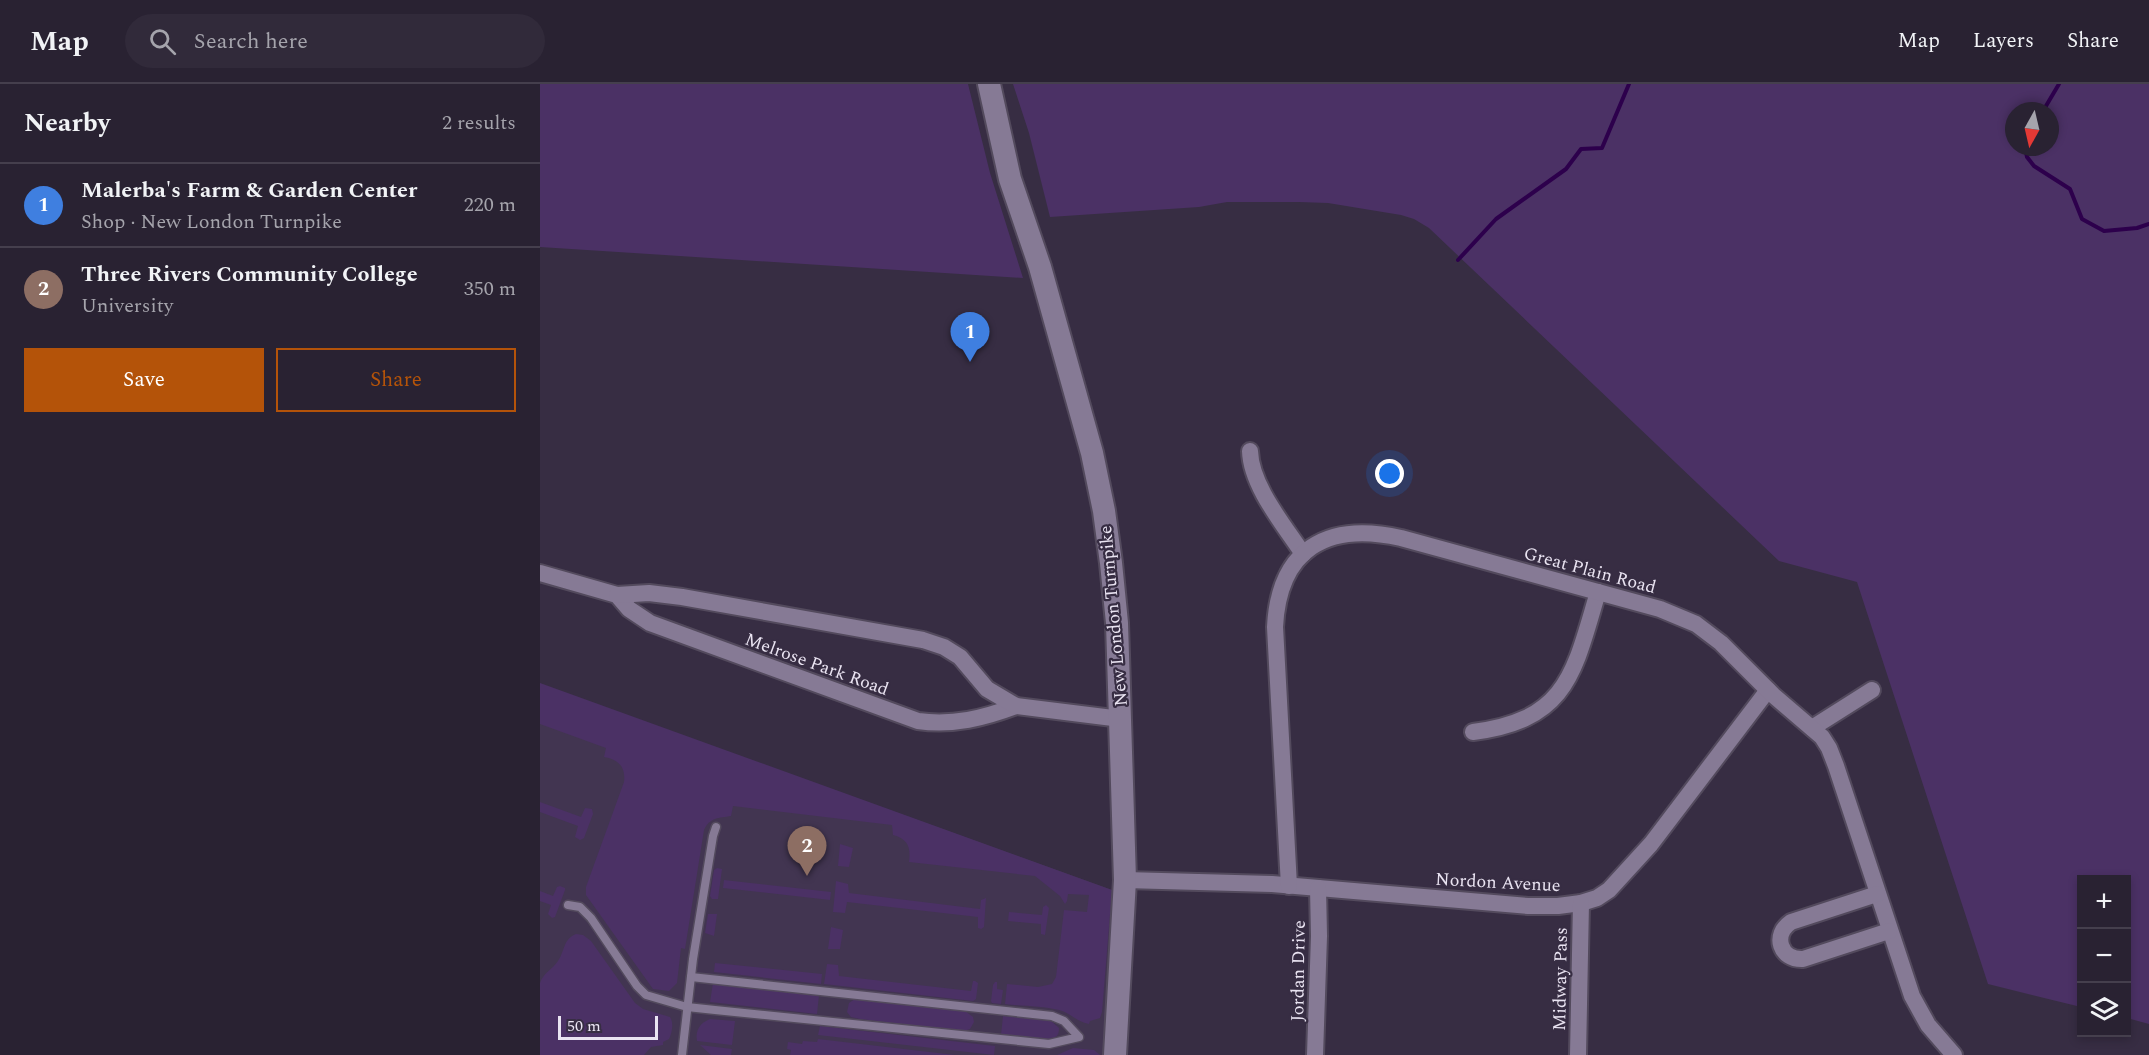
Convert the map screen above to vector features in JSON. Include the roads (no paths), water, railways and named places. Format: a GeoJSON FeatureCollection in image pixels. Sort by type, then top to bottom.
{"type":"FeatureCollection","features":[{"type":"Feature","properties":{"kind":"main road","name":"New London Turnpike"},"geometry":{"type":"LineString","coordinates":[[989,84],[1011,179],[1040,267],[1092,453],[1104,511],[1111,563],[1117,623],[1125,880],[1115,1055]]}},
{"type":"Feature","properties":{"kind":"street"},"geometry":{"type":"LineString","coordinates":[[1250,451],[1252,468],[1258,483],[1303,554]]}},
{"type":"Feature","properties":{"kind":"street","name":"Great Plain Road"},"geometry":{"type":"LineString","coordinates":[[1288,886],[1275,627],[1278,603],[1290,570],[1303,554],[1318,542],[1336,535],[1355,532],[1380,534],[1656,608],[1696,624],[1727,648],[1768,690],[1824,739],[1832,753],[1877,894],[1917,1008],[1932,1031],[1954,1055]]}},
{"type":"Feature","properties":{"kind":"street","name":"Melrose Park Road"},"geometry":{"type":"LineString","coordinates":[[540,573],[617,595],[650,593],[682,597],[933,643],[960,657],[987,689],[1016,706],[1121,719]]}},
{"type":"Feature","properties":{"kind":"street"},"geometry":{"type":"LineString","coordinates":[[1473,732],[1500,727],[1524,719],[1541,710],[1557,695],[1577,662],[1598,592]]}},
{"type":"Feature","properties":{"kind":"street","name":"Melrose Park Road"},"geometry":{"type":"LineString","coordinates":[[617,595],[629,609],[650,623],[918,721],[945,723],[972,720],[1016,706]]}},
{"type":"Feature","properties":{"kind":"street","name":"Nordon Avenue"},"geometry":{"type":"LineString","coordinates":[[1125,880],[1288,886],[1528,906],[1581,903],[1604,894],[1627,872],[1768,690]]}},
{"type":"Feature","properties":{"kind":"street"},"geometry":{"type":"LineString","coordinates":[[1812,728],[1872,690]]}},
{"type":"Feature","properties":{"kind":"street","name":"Jordan Drive"},"geometry":{"type":"LineString","coordinates":[[1315,1055],[1319,941],[1318,888]]}},
{"type":"Feature","properties":{"kind":"street"},"geometry":{"type":"LineString","coordinates":[[1877,894],[1791,922],[1782,929],[1780,944],[1787,955],[1801,959],[1889,930]]}},
{"type":"Feature","properties":{"kind":"street","name":"Midway Pass"},"geometry":{"type":"LineString","coordinates":[[1578,1055],[1581,903]]}},
{"type":"Feature","properties":{"kind":"lane"},"geometry":{"type":"LineString","coordinates":[[682,1055],[691,977],[716,826]]}},
{"type":"Feature","properties":{"kind":"lane"},"geometry":{"type":"LineString","coordinates":[[568,905],[580,907],[591,918],[641,991],[652,998],[687,1007],[1049,1044],[1079,1037],[1064,1021],[1052,1016],[691,977]]}},
{"type":"Feature","properties":{"kind":"waterway"},"geometry":{"type":"LineString","coordinates":[[1458,260],[1496,219],[1566,169],[1581,149],[1602,148],[1629,84]]}},
{"type":"Feature","properties":{"kind":"waterway"},"geometry":{"type":"LineString","coordinates":[[2048,102],[2059,84]]}},
{"type":"Feature","properties":{"kind":"waterway"},"geometry":{"type":"LineString","coordinates":[[2027,156],[2034,166],[2070,189],[2082,219],[2104,231],[2137,228],[2149,224]]}},
{"type":"Feature","properties":{"kind":"place","name":"Malerba's Farm & Garden Center"},"geometry":{"type":"Point","coordinates":[970,362]}},
{"type":"Feature","properties":{"kind":"place","name":"Three Rivers Community College"},"geometry":{"type":"Point","coordinates":[807,876]}}]}
